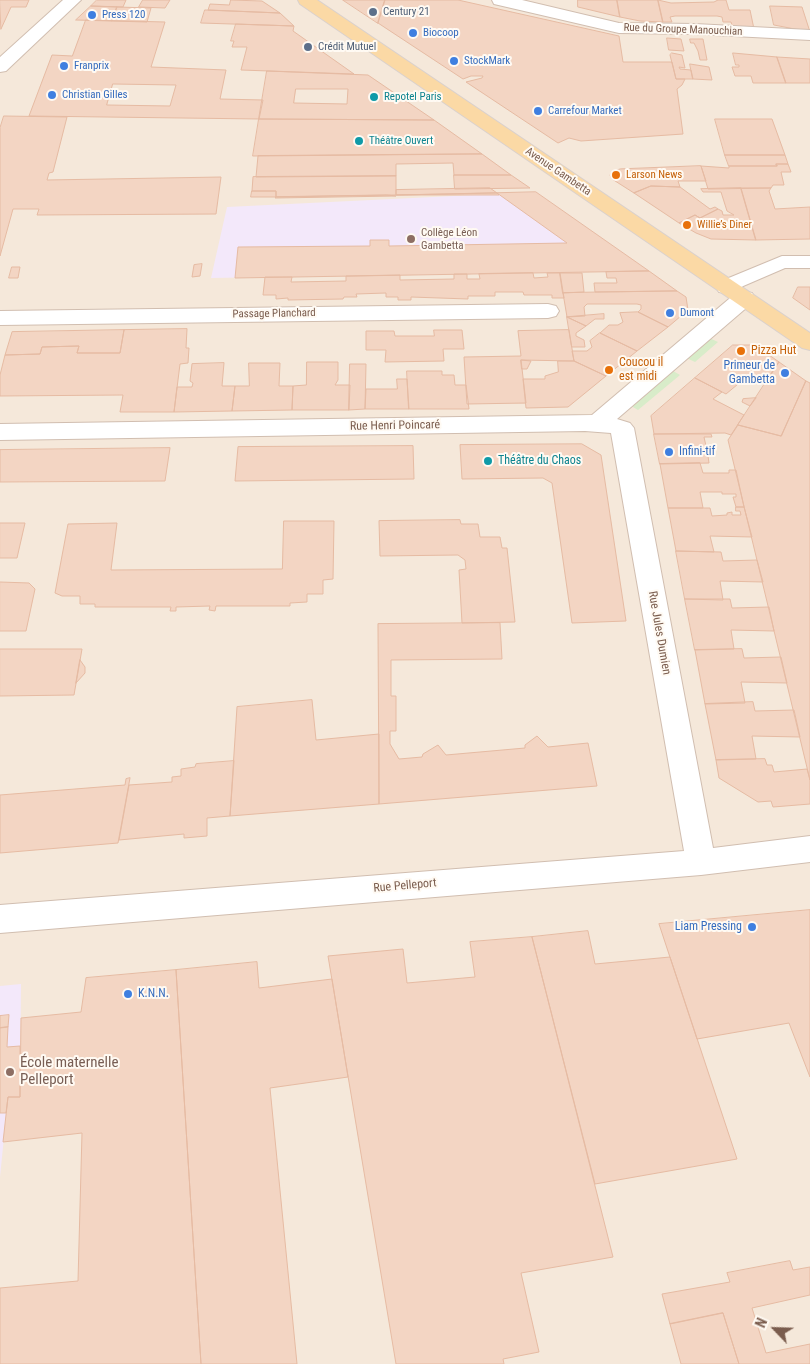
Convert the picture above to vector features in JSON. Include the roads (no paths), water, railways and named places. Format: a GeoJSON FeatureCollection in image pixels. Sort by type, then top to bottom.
{"type":"FeatureCollection","features":[{"type":"Feature","properties":{"kind":"main road","name":"Avenue Gambetta"},"geometry":{"type":"LineString","coordinates":[[306,0],[810,343]]}},
{"type":"Feature","properties":{"kind":"street"},"geometry":{"type":"LineString","coordinates":[[0,67],[73,0]]}},
{"type":"Feature","properties":{"kind":"street","name":"Rue du Groupe Manouchian"},"geometry":{"type":"LineString","coordinates":[[500,0],[619,28],[694,29],[810,35]]}},
{"type":"Feature","properties":{"kind":"street"},"geometry":{"type":"LineString","coordinates":[[598,423],[736,293],[782,262],[810,262]]}},
{"type":"Feature","properties":{"kind":"street","name":"Passage Planchard"},"geometry":{"type":"LineString","coordinates":[[0,318],[548,311]]}},
{"type":"Feature","properties":{"kind":"street","name":"Rue Henri Poincaré"},"geometry":{"type":"LineString","coordinates":[[0,432],[598,423]]}},
{"type":"Feature","properties":{"kind":"street","name":"Rue Jules Dumien"},"geometry":{"type":"LineString","coordinates":[[598,423],[622,428],[701,862]]}},
{"type":"Feature","properties":{"kind":"street","name":"Rue Pelleport"},"geometry":{"type":"LineString","coordinates":[[0,919],[701,862],[810,849]]}},
{"type":"Feature","properties":{"kind":"place","name":"Century 21"},"geometry":{"type":"Point","coordinates":[373,12]}},
{"type":"Feature","properties":{"kind":"place","name":"Press 120"},"geometry":{"type":"Point","coordinates":[92,15]}},
{"type":"Feature","properties":{"kind":"place","name":"Biocoop"},"geometry":{"type":"Point","coordinates":[413,33]}},
{"type":"Feature","properties":{"kind":"place","name":"Crédit Mutuel"},"geometry":{"type":"Point","coordinates":[308,47]}},
{"type":"Feature","properties":{"kind":"place","name":"StockMark"},"geometry":{"type":"Point","coordinates":[454,61]}},
{"type":"Feature","properties":{"kind":"place","name":"Franprix"},"geometry":{"type":"Point","coordinates":[64,66]}},
{"type":"Feature","properties":{"kind":"place","name":"Christian Gilles"},"geometry":{"type":"Point","coordinates":[52,95]}},
{"type":"Feature","properties":{"kind":"place","name":"Repotel Paris"},"geometry":{"type":"Point","coordinates":[374,97]}},
{"type":"Feature","properties":{"kind":"place","name":"Carrefour Market"},"geometry":{"type":"Point","coordinates":[538,111]}},
{"type":"Feature","properties":{"kind":"place","name":"Théâtre Ouvert"},"geometry":{"type":"Point","coordinates":[359,141]}},
{"type":"Feature","properties":{"kind":"place","name":"Larson News"},"geometry":{"type":"Point","coordinates":[616,175]}},
{"type":"Feature","properties":{"kind":"place","name":"Willie’s Diner"},"geometry":{"type":"Point","coordinates":[687,225]}},
{"type":"Feature","properties":{"kind":"place","name":"Collège Léon Gambetta"},"geometry":{"type":"Point","coordinates":[411,239]}},
{"type":"Feature","properties":{"kind":"place","name":"Dumont"},"geometry":{"type":"Point","coordinates":[670,313]}},
{"type":"Feature","properties":{"kind":"place","name":"Pizza Hut"},"geometry":{"type":"Point","coordinates":[741,351]}},
{"type":"Feature","properties":{"kind":"place","name":"Coucou il est midi"},"geometry":{"type":"Point","coordinates":[609,370]}},
{"type":"Feature","properties":{"kind":"place","name":"Primeur de Gambetta"},"geometry":{"type":"Point","coordinates":[785,373]}},
{"type":"Feature","properties":{"kind":"place","name":"Infini-tif"},"geometry":{"type":"Point","coordinates":[669,452]}},
{"type":"Feature","properties":{"kind":"place","name":"Théâtre du Chaos"},"geometry":{"type":"Point","coordinates":[488,461]}},
{"type":"Feature","properties":{"kind":"place","name":"Liam Pressing"},"geometry":{"type":"Point","coordinates":[752,927]}},
{"type":"Feature","properties":{"kind":"place","name":"K.N.N."},"geometry":{"type":"Point","coordinates":[128,994]}},
{"type":"Feature","properties":{"kind":"place","name":"École maternelle Pelleport"},"geometry":{"type":"Point","coordinates":[10,1072]}}]}
